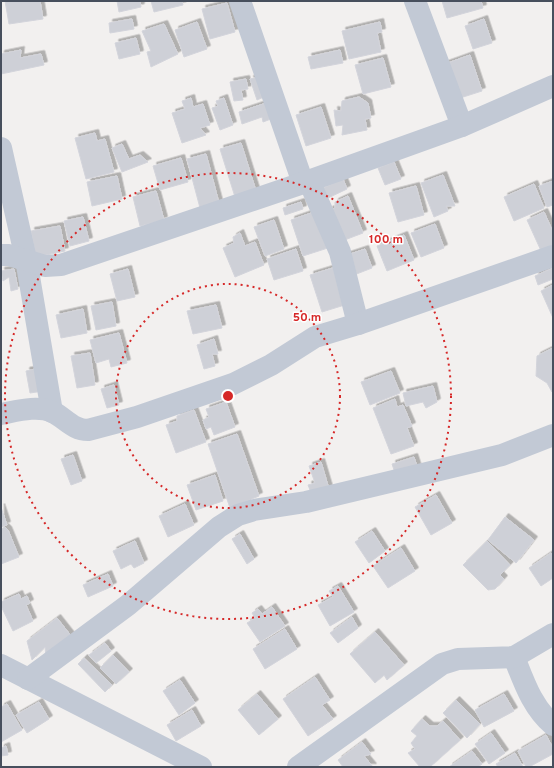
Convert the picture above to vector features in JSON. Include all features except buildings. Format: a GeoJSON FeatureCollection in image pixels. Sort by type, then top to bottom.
{"type":"FeatureCollection","features":[{"type":"Feature","properties":{"kind":"street"},"geometry":{"type":"LineString","coordinates":[[240,1],[306,182],[340,252],[358,324]]}},
{"type":"Feature","properties":{"kind":"street"},"geometry":{"type":"LineString","coordinates":[[415,1],[462,126]]}},
{"type":"Feature","properties":{"kind":"street"},"geometry":{"type":"LineString","coordinates":[[1,255],[9,255],[26,259],[44,266],[61,265],[306,182],[462,126],[553,86]]}},
{"type":"Feature","properties":{"kind":"street"},"geometry":{"type":"LineString","coordinates":[[1,148],[26,259],[52,412]]}},
{"type":"Feature","properties":{"kind":"street"},"geometry":{"type":"LineString","coordinates":[[1,414],[24,409],[37,409],[52,412],[78,429],[83,430],[137,417],[233,384],[271,365],[315,337],[358,324],[553,256]]}},
{"type":"Feature","properties":{"kind":"street"},"geometry":{"type":"LineString","coordinates":[[28,679],[128,605],[218,527],[238,515],[254,510],[306,502],[502,455],[553,435]]}},
{"type":"Feature","properties":{"kind":"street"},"geometry":{"type":"LineString","coordinates":[[298,767],[442,664],[458,659],[514,657],[553,634]]}},
{"type":"Feature","properties":{"kind":"street"},"geometry":{"type":"LineString","coordinates":[[514,657],[530,697],[544,718],[553,725]]}},
{"type":"Feature","properties":{"kind":"street"},"geometry":{"type":"LineString","coordinates":[[3,669],[28,679],[201,767]]}}]}
